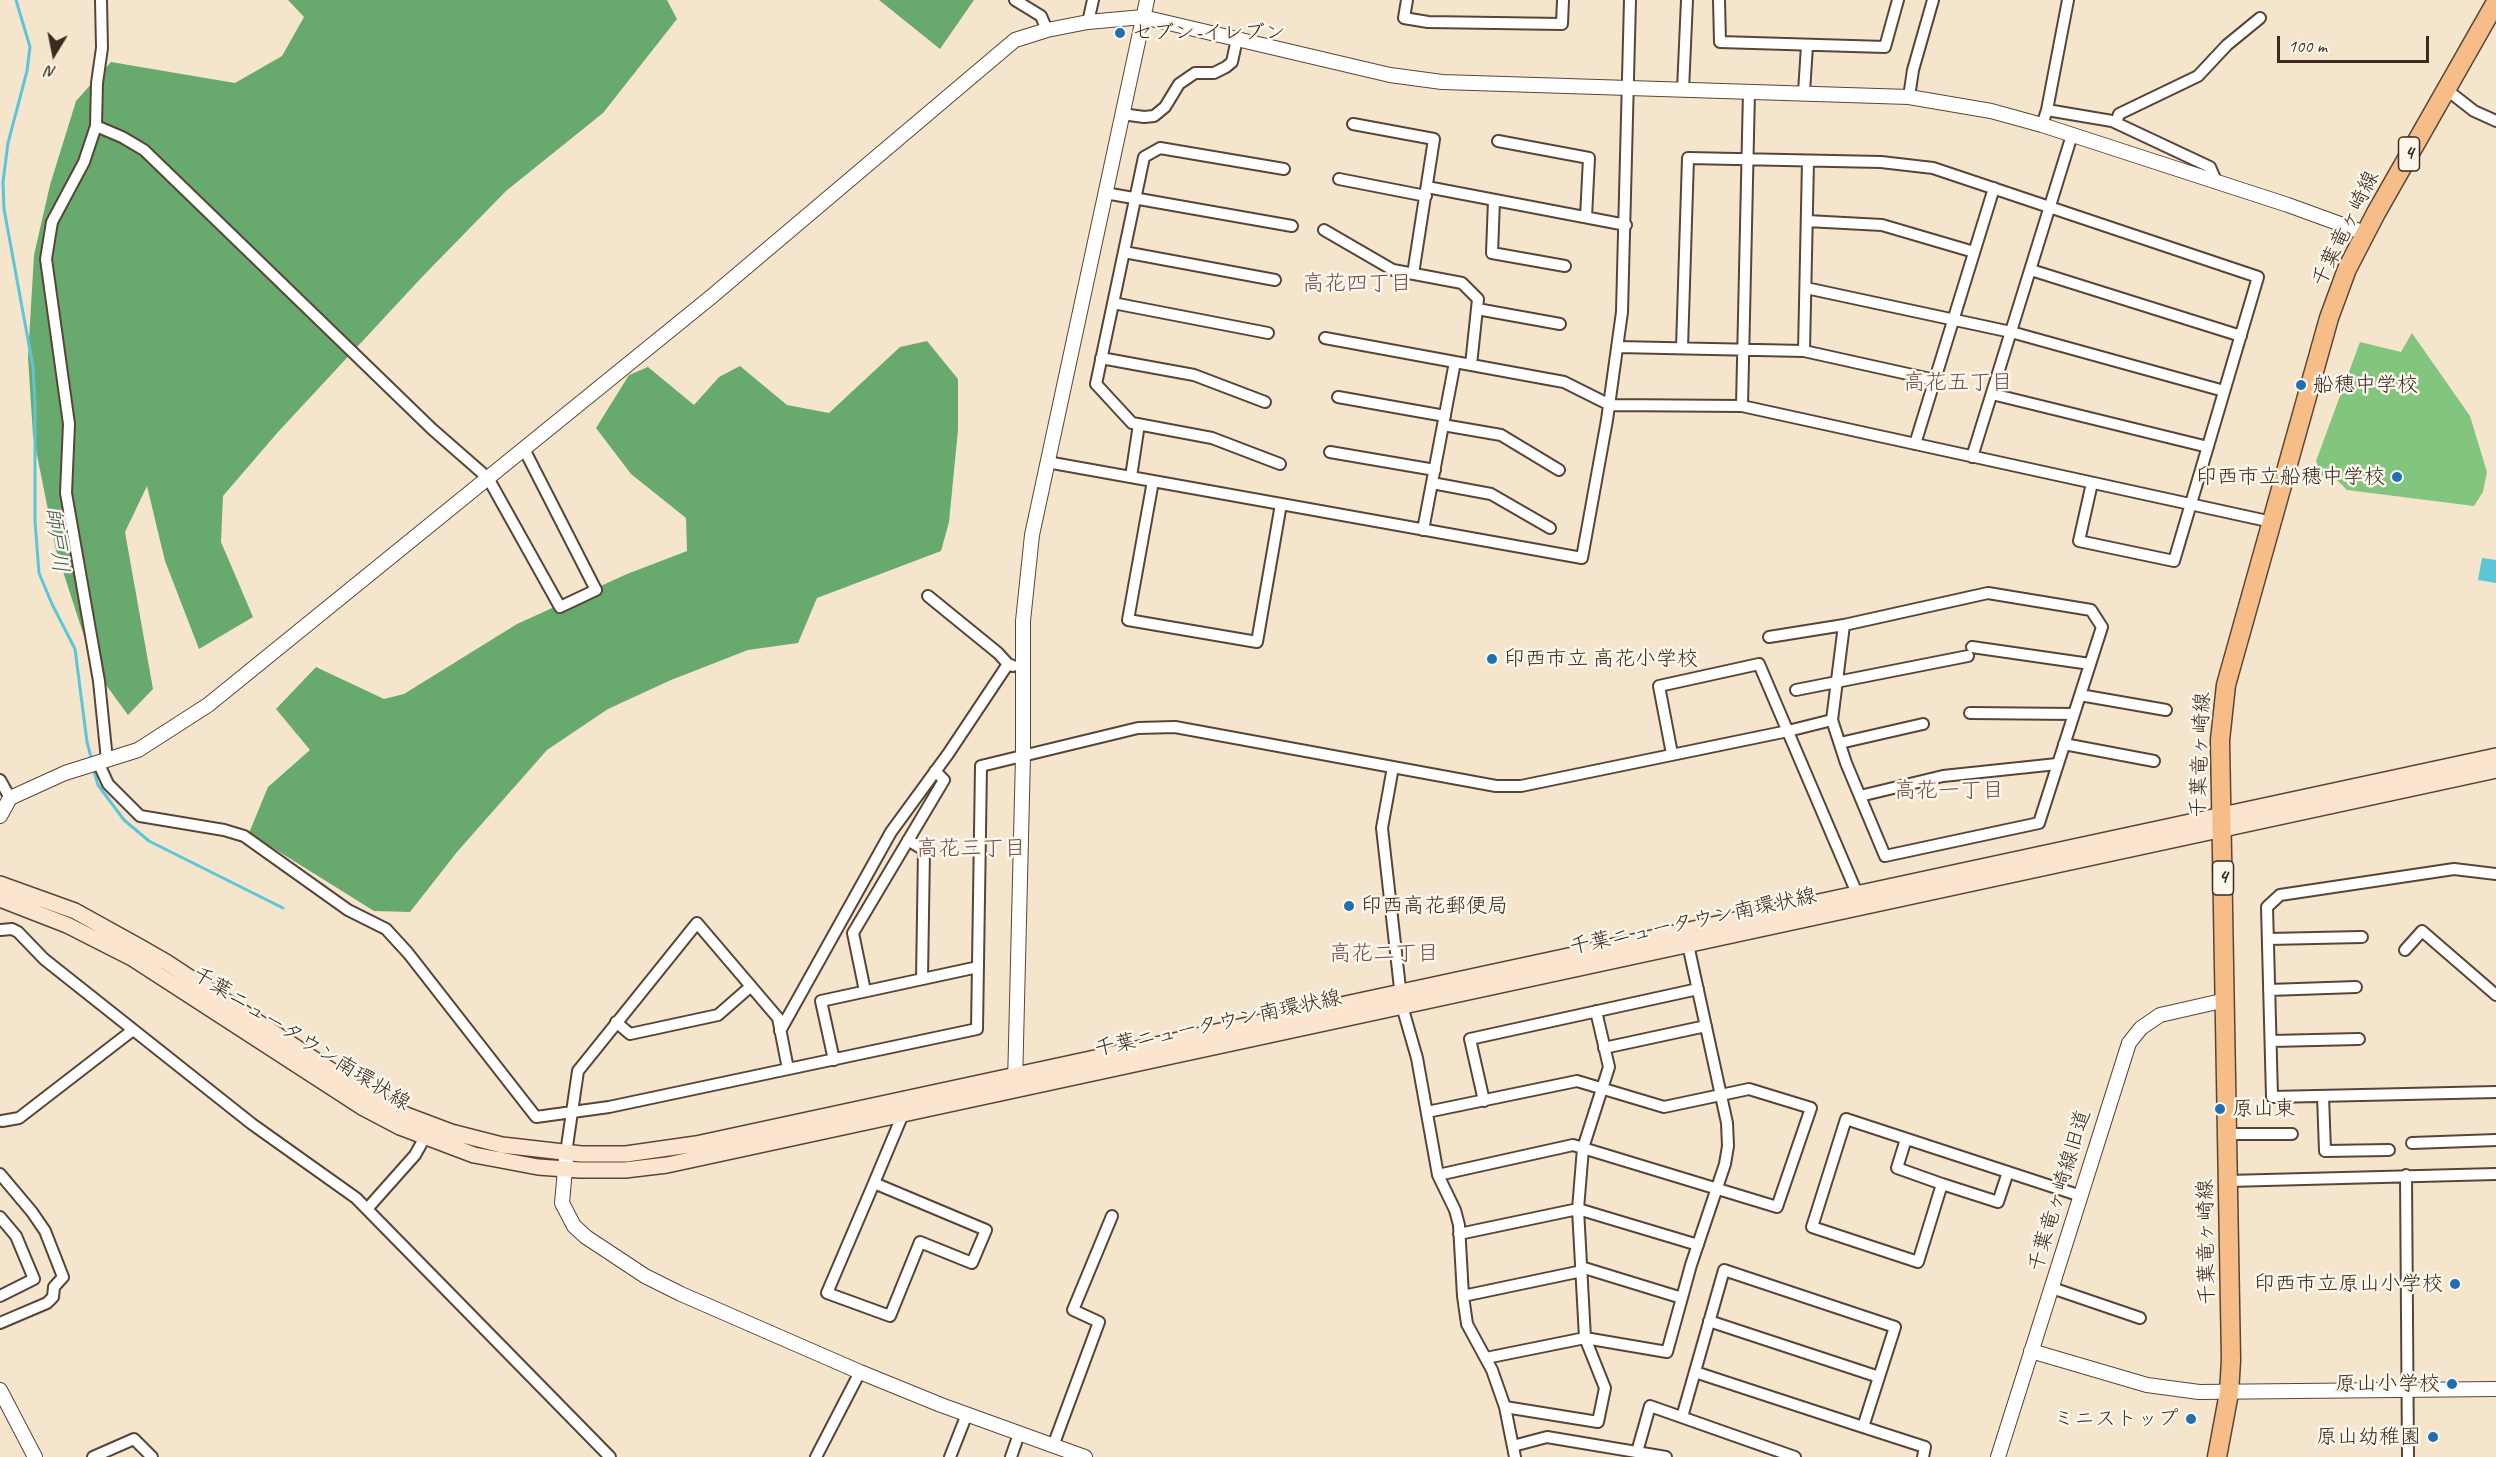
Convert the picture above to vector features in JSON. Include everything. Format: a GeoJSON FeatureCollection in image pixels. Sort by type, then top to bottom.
{"type":"FeatureCollection","features":[{"type":"Feature","properties":{"kind":"main road","name":"千葉竜ヶ崎線"},"geometry":{"type":"LineString","coordinates":[[2217,1457],[2229,1393],[2231,1360],[2220,740],[2226,685],[2330,318],[2347,269],[2365,232],[2496,2]]}},
{"type":"Feature","properties":{"kind":"main road","name":"千葉ニュータウン南環状線"},"geometry":{"type":"LineString","coordinates":[[2221,823],[2496,756]]}},
{"type":"Feature","properties":{"kind":"main road","name":"千葉ニュータウン南環状線"},"geometry":{"type":"LineString","coordinates":[[0,884],[75,911],[166,962],[370,1096],[428,1131],[474,1155],[538,1167],[565,1161],[663,1150],[1016,1082],[2221,823],[2496,770]]}},
{"type":"Feature","properties":{"kind":"main road","name":"千葉ニュータウン南環状線"},"geometry":{"type":"LineString","coordinates":[[0,899],[67,926],[122,953],[362,1107],[428,1131]]}},
{"type":"Feature","properties":{"kind":"main road","name":"千葉ニュータウン南環状線"},"geometry":{"type":"LineString","coordinates":[[565,1161],[626,1170],[667,1165],[903,1114],[1016,1082]]}},
{"type":"Feature","properties":{"kind":"street"},"geometry":{"type":"LineString","coordinates":[[101,0],[102,48],[96,126],[84,162],[52,222],[46,259],[69,424],[66,493],[99,681],[102,761],[108,784],[140,816],[224,830],[244,836],[348,909],[386,929],[408,953],[536,1117],[609,1107],[977,1029],[981,765],[1138,728],[1175,727],[1496,786],[1521,786],[1832,720]]}},
{"type":"Feature","properties":{"kind":"street"},"geometry":{"type":"LineString","coordinates":[[1015,0],[1041,16],[1047,30]]}},
{"type":"Feature","properties":{"kind":"street"},"geometry":{"type":"LineString","coordinates":[[1088,22],[1093,0]]}},
{"type":"Feature","properties":{"kind":"street"},"geometry":{"type":"LineString","coordinates":[[1016,1082],[1023,756],[1023,621],[1032,535],[1147,0]]}},
{"type":"Feature","properties":{"kind":"street"},"geometry":{"type":"LineString","coordinates":[[1407,0],[1404,18],[1428,22],[1562,24],[1563,0]]}},
{"type":"Feature","properties":{"kind":"street"},"geometry":{"type":"LineString","coordinates":[[1047,462],[1582,558],[1610,405],[1624,281],[1630,0]]}},
{"type":"Feature","properties":{"kind":"street"},"geometry":{"type":"LineString","coordinates":[[1683,90],[1687,0]]}},
{"type":"Feature","properties":{"kind":"street"},"geometry":{"type":"LineString","coordinates":[[1719,0],[1720,42],[1885,47],[1898,0]]}},
{"type":"Feature","properties":{"kind":"street"},"geometry":{"type":"LineString","coordinates":[[1909,97],[1912,70],[1933,0]]}},
{"type":"Feature","properties":{"kind":"street"},"geometry":{"type":"LineString","coordinates":[[2042,125],[2047,110],[2068,0]]}},
{"type":"Feature","properties":{"kind":"street"},"geometry":{"type":"LineString","coordinates":[[0,816],[10,798],[65,773],[138,750],[208,705],[711,297],[1015,40],[1047,30],[1088,22],[1143,17],[1416,80],[1909,97],[1991,111],[2042,125],[2365,232]]}},
{"type":"Feature","properties":{"kind":"street"},"geometry":{"type":"LineString","coordinates":[[2116,123],[2119,114],[2198,76],[2227,45],[2260,18]]}},
{"type":"Feature","properties":{"kind":"street"},"geometry":{"type":"LineString","coordinates":[[1122,114],[1154,116],[1165,107],[1179,84],[1195,74],[1214,73],[1232,62],[1237,39]]}},
{"type":"Feature","properties":{"kind":"street"},"geometry":{"type":"LineString","coordinates":[[1803,93],[1807,46]]}},
{"type":"Feature","properties":{"kind":"street"},"geometry":{"type":"LineString","coordinates":[[2447,90],[2474,111],[2496,121]]}},
{"type":"Feature","properties":{"kind":"street"},"geometry":{"type":"LineString","coordinates":[[1742,406],[1749,91]]}},
{"type":"Feature","properties":{"kind":"street"},"geometry":{"type":"LineString","coordinates":[[2047,110],[2081,114],[2116,123],[2210,167],[2216,182]]}},
{"type":"Feature","properties":{"kind":"street"},"geometry":{"type":"LineString","coordinates":[[1353,124],[1434,140],[1413,274]]}},
{"type":"Feature","properties":{"kind":"street"},"geometry":{"type":"LineString","coordinates":[[96,126],[144,150],[432,429],[488,478],[560,607],[596,591],[524,449]]}},
{"type":"Feature","properties":{"kind":"street"},"geometry":{"type":"LineString","coordinates":[[1972,457],[2072,135]]}},
{"type":"Feature","properties":{"kind":"street"},"geometry":{"type":"LineString","coordinates":[[1498,141],[1589,158],[1586,217]]}},
{"type":"Feature","properties":{"kind":"street"},"geometry":{"type":"LineString","coordinates":[[1280,464],[1212,438],[1132,423],[1096,384],[1144,157],[1160,148],[1284,169]]}},
{"type":"Feature","properties":{"kind":"street"},"geometry":{"type":"LineString","coordinates":[[1682,348],[1688,158],[1917,165],[1994,188],[2258,277],[2174,561],[2079,541],[2092,483]]}},
{"type":"Feature","properties":{"kind":"street"},"geometry":{"type":"LineString","coordinates":[[1804,351],[1808,161]]}},
{"type":"Feature","properties":{"kind":"street"},"geometry":{"type":"LineString","coordinates":[[1339,179],[1494,200],[1626,225]]}},
{"type":"Feature","properties":{"kind":"street"},"geometry":{"type":"LineString","coordinates":[[1915,444],[1994,188]]}},
{"type":"Feature","properties":{"kind":"street"},"geometry":{"type":"LineString","coordinates":[[1105,193],[1292,226]]}},
{"type":"Feature","properties":{"kind":"street"},"geometry":{"type":"LineString","coordinates":[[1494,200],[1492,253],[1565,266]]}},
{"type":"Feature","properties":{"kind":"street"},"geometry":{"type":"LineString","coordinates":[[1807,221],[1874,224],[1974,252]]}},
{"type":"Feature","properties":{"kind":"street"},"geometry":{"type":"LineString","coordinates":[[1324,230],[1393,270],[1462,283],[1478,299],[1471,365]]}},
{"type":"Feature","properties":{"kind":"street"},"geometry":{"type":"LineString","coordinates":[[1124,252],[1275,280]]}},
{"type":"Feature","properties":{"kind":"street"},"geometry":{"type":"LineString","coordinates":[[2031,270],[2241,336]]}},
{"type":"Feature","properties":{"kind":"street"},"geometry":{"type":"LineString","coordinates":[[1806,288],[2012,332],[2224,391]]}},
{"type":"Feature","properties":{"kind":"street"},"geometry":{"type":"LineString","coordinates":[[1113,303],[1268,333]]}},
{"type":"Feature","properties":{"kind":"street"},"geometry":{"type":"LineString","coordinates":[[1477,309],[1560,324]]}},
{"type":"Feature","properties":{"kind":"street"},"geometry":{"type":"LineString","coordinates":[[1325,338],[1564,382],[1610,405],[1742,406],[2272,522]]}},
{"type":"Feature","properties":{"kind":"street"},"geometry":{"type":"LineString","coordinates":[[1618,347],[1804,351],[1935,380]]}},
{"type":"Feature","properties":{"kind":"street"},"geometry":{"type":"LineString","coordinates":[[1101,358],[1194,375],[1265,402]]}},
{"type":"Feature","properties":{"kind":"street"},"geometry":{"type":"LineString","coordinates":[[1423,530],[1455,362]]}},
{"type":"Feature","properties":{"kind":"street"},"geometry":{"type":"LineString","coordinates":[[1992,394],[2208,447]]}},
{"type":"Feature","properties":{"kind":"street"},"geometry":{"type":"LineString","coordinates":[[1338,397],[1501,435],[1559,470]]}},
{"type":"Feature","properties":{"kind":"street"},"geometry":{"type":"LineString","coordinates":[[1131,477],[1139,424]]}},
{"type":"Feature","properties":{"kind":"street"},"geometry":{"type":"LineString","coordinates":[[1330,452],[1435,470]]}},
{"type":"Feature","properties":{"kind":"street"},"geometry":{"type":"LineString","coordinates":[[1153,481],[1128,620],[1257,642],[1281,504]]}},
{"type":"Feature","properties":{"kind":"street"},"geometry":{"type":"LineString","coordinates":[[1432,483],[1491,494],[1550,528]]}},
{"type":"Feature","properties":{"kind":"street"},"geometry":{"type":"LineString","coordinates":[[1769,637],[1844,625],[1988,593],[2091,610],[2102,627],[2038,823],[1885,855],[1832,720],[1844,625]]}},
{"type":"Feature","properties":{"kind":"street"},"geometry":{"type":"LineString","coordinates":[[928,596],[998,652],[1008,664],[1022,668]]}},
{"type":"Feature","properties":{"kind":"street"},"geometry":{"type":"LineString","coordinates":[[1796,690],[1837,683],[1970,652],[2090,664]]}},
{"type":"Feature","properties":{"kind":"street"},"geometry":{"type":"LineString","coordinates":[[780,1031],[891,832],[1008,664]]}},
{"type":"Feature","properties":{"kind":"street"},"geometry":{"type":"LineString","coordinates":[[1672,754],[1659,686],[1759,664],[1860,900]]}},
{"type":"Feature","properties":{"kind":"street"},"geometry":{"type":"LineString","coordinates":[[2080,695],[2166,710]]}},
{"type":"Feature","properties":{"kind":"street"},"geometry":{"type":"LineString","coordinates":[[1970,713],[2074,714]]}},
{"type":"Feature","properties":{"kind":"street"},"geometry":{"type":"LineString","coordinates":[[1840,743],[1923,724]]}},
{"type":"Feature","properties":{"kind":"street"},"geometry":{"type":"LineString","coordinates":[[2064,744],[2154,761]]}},
{"type":"Feature","properties":{"kind":"street"},"geometry":{"type":"LineString","coordinates":[[1860,796],[1943,776],[2057,764]]}},
{"type":"Feature","properties":{"kind":"street"},"geometry":{"type":"LineString","coordinates":[[1393,767],[1382,828],[1401,999],[1417,1058],[1438,1175],[1455,1210],[1467,1324],[1492,1370],[1505,1407],[1514,1451],[1548,1437],[1666,1457]]}},
{"type":"Feature","properties":{"kind":"street"},"geometry":{"type":"LineString","coordinates":[[865,991],[853,933],[944,780],[935,771]]}},
{"type":"Feature","properties":{"kind":"street"},"geometry":{"type":"LineString","coordinates":[[0,780],[10,798]]}},
{"type":"Feature","properties":{"kind":"street"},"geometry":{"type":"LineString","coordinates":[[908,840],[924,850],[922,979]]}},
{"type":"Feature","properties":{"kind":"street"},"geometry":{"type":"LineString","coordinates":[[2496,874],[2454,869],[2280,895],[2267,907],[2272,1097],[2496,1092]]}},
{"type":"Feature","properties":{"kind":"street"},"geometry":{"type":"LineString","coordinates":[[788,1069],[778,1018],[697,923],[578,1071],[565,1161],[562,1203],[574,1226],[645,1276],[670,1289],[860,1372],[1018,1434],[1085,1457]]}},
{"type":"Feature","properties":{"kind":"street"},"geometry":{"type":"LineString","coordinates":[[0,930],[12,929],[18,932],[45,959],[252,1124],[356,1198],[610,1457]]}},
{"type":"Feature","properties":{"kind":"street"},"geometry":{"type":"LineString","coordinates":[[2405,950],[2422,931],[2496,995]]}},
{"type":"Feature","properties":{"kind":"street"},"geometry":{"type":"LineString","coordinates":[[1486,1358],[1585,1338],[1667,1352],[1698,1245],[1725,1164],[1728,1146],[1727,1123],[1686,937]]}},
{"type":"Feature","properties":{"kind":"street"},"geometry":{"type":"LineString","coordinates":[[2268,939],[2362,937]]}},
{"type":"Feature","properties":{"kind":"street"},"geometry":{"type":"LineString","coordinates":[[834,1060],[821,1001],[978,967]]}},
{"type":"Feature","properties":{"kind":"street"},"geometry":{"type":"LineString","coordinates":[[616,1022],[630,1034],[718,1015],[750,987]]}},
{"type":"Feature","properties":{"kind":"street"},"geometry":{"type":"LineString","coordinates":[[2269,990],[2356,987]]}},
{"type":"Feature","properties":{"kind":"street"},"geometry":{"type":"LineString","coordinates":[[1484,1101],[1470,1039],[1698,989]]}},
{"type":"Feature","properties":{"kind":"street","name":"千葉竜ヶ崎線旧道"},"geometry":{"type":"LineString","coordinates":[[1998,1457],[2123,1060],[2134,1036],[2160,1015],[2226,1000]]}},
{"type":"Feature","properties":{"kind":"street"},"geometry":{"type":"LineString","coordinates":[[1505,1407],[1598,1422],[1605,1388],[1585,1338],[1578,1209],[1583,1149],[1609,1067],[1596,1011]]}},
{"type":"Feature","properties":{"kind":"street"},"geometry":{"type":"LineString","coordinates":[[1604,1048],[1706,1026]]}},
{"type":"Feature","properties":{"kind":"street"},"geometry":{"type":"LineString","coordinates":[[1,1117],[19,1118],[133,1030]]}},
{"type":"Feature","properties":{"kind":"street"},"geometry":{"type":"LineString","coordinates":[[2271,1041],[2359,1039]]}},
{"type":"Feature","properties":{"kind":"street"},"geometry":{"type":"LineString","coordinates":[[1426,1113],[1577,1081],[1665,1107],[1749,1089],[1811,1108],[1777,1207],[1573,1145],[1438,1175]]}},
{"type":"Feature","properties":{"kind":"street"},"geometry":{"type":"LineString","coordinates":[[2323,1096],[2325,1151],[2389,1150]]}},
{"type":"Feature","properties":{"kind":"street"},"geometry":{"type":"LineString","coordinates":[[874,1183],[986,1230],[972,1263],[920,1242],[890,1316],[827,1293],[903,1114]]}},
{"type":"Feature","properties":{"kind":"street"},"geometry":{"type":"LineString","coordinates":[[1942,1184],[1918,1262],[1812,1227],[1846,1119],[2081,1196]]}},
{"type":"Feature","properties":{"kind":"street"},"geometry":{"type":"LineString","coordinates":[[367,1209],[415,1155],[428,1131]]}},
{"type":"Feature","properties":{"kind":"street"},"geometry":{"type":"LineString","coordinates":[[2228,1134],[2292,1134]]}},
{"type":"Feature","properties":{"kind":"street"},"geometry":{"type":"LineString","coordinates":[[1906,1139],[1897,1168],[1942,1184],[1998,1202],[2008,1172]]}},
{"type":"Feature","properties":{"kind":"street"},"geometry":{"type":"LineString","coordinates":[[2412,1143],[2496,1140]]}},
{"type":"Feature","properties":{"kind":"street"},"geometry":{"type":"LineString","coordinates":[[2228,1181],[2496,1173]]}},
{"type":"Feature","properties":{"kind":"street"},"geometry":{"type":"LineString","coordinates":[[0,1174],[33,1212],[45,1231],[63,1277],[54,1287],[51,1300],[1,1321]]}},
{"type":"Feature","properties":{"kind":"street"},"geometry":{"type":"LineString","coordinates":[[2406,1175],[2408,1457]]}},
{"type":"Feature","properties":{"kind":"street"},"geometry":{"type":"LineString","coordinates":[[1459,1234],[1578,1209],[1698,1245]]}},
{"type":"Feature","properties":{"kind":"street"},"geometry":{"type":"LineString","coordinates":[[1053,1446],[1099,1322],[1073,1310],[1112,1216]]}},
{"type":"Feature","properties":{"kind":"street"},"geometry":{"type":"LineString","coordinates":[[0,1217],[16,1236],[34,1278],[0,1296]]}},
{"type":"Feature","properties":{"kind":"street"},"geometry":{"type":"LineString","coordinates":[[1463,1296],[1582,1269],[1682,1298]]}},
{"type":"Feature","properties":{"kind":"street"},"geometry":{"type":"LineString","coordinates":[[1682,1417],[1724,1270],[1895,1327],[1863,1427]]}},
{"type":"Feature","properties":{"kind":"street"},"geometry":{"type":"LineString","coordinates":[[2052,1288],[2140,1318]]}},
{"type":"Feature","properties":{"kind":"street"},"geometry":{"type":"LineString","coordinates":[[1709,1321],[1879,1377]]}},
{"type":"Feature","properties":{"kind":"street"},"geometry":{"type":"LineString","coordinates":[[2031,1351],[2174,1390],[2229,1393],[2496,1389]]}},
{"type":"Feature","properties":{"kind":"street"},"geometry":{"type":"LineString","coordinates":[[816,1457],[860,1372]]}},
{"type":"Feature","properties":{"kind":"street"},"geometry":{"type":"LineString","coordinates":[[1695,1372],[1924,1447],[1923,1457]]}},
{"type":"Feature","properties":{"kind":"street"},"geometry":{"type":"LineString","coordinates":[[0,1390],[6,1417],[35,1457]]}},
{"type":"Feature","properties":{"kind":"street"},"geometry":{"type":"LineString","coordinates":[[1637,1452],[1650,1406],[1796,1457]]}},
{"type":"Feature","properties":{"kind":"street"},"geometry":{"type":"LineString","coordinates":[[950,1457],[967,1414]]}},
{"type":"Feature","properties":{"kind":"street"},"geometry":{"type":"LineString","coordinates":[[1011,1457],[1018,1434]]}},
{"type":"Feature","properties":{"kind":"street"},"geometry":{"type":"LineString","coordinates":[[93,1457],[134,1438],[152,1457]]}},
{"type":"Feature","properties":{"kind":"green space"},"geometry":{"type":"Polygon","coordinates":[[[288,0],[667,0],[677,19],[603,113],[506,191],[423,276],[278,432],[223,496],[221,542],[253,617],[199,649],[165,561],[147,486],[125,532],[153,689],[128,715],[95,670],[56,550],[33,435],[28,357],[34,255],[50,185],[76,101],[111,62],[235,83],[282,56],[304,17],[288,0]]]}},
{"type":"Feature","properties":{"kind":"green space"},"geometry":{"type":"Polygon","coordinates":[[[879,0],[974,0],[940,49],[879,0]]]}},
{"type":"Feature","properties":{"kind":"green space"},"geometry":{"type":"Polygon","coordinates":[[[2412,333],[2470,416],[2487,472],[2483,492],[2474,506],[2347,490],[2337,480],[2321,475],[2316,461],[2360,342],[2401,352],[2412,333]]]}},
{"type":"Feature","properties":{"kind":"green space"},"geometry":{"type":"Polygon","coordinates":[[[927,341],[958,379],[958,430],[949,522],[941,551],[817,598],[798,643],[748,650],[671,680],[608,709],[547,750],[457,852],[410,912],[374,911],[249,833],[268,787],[310,750],[276,709],[316,667],[384,699],[404,694],[517,624],[627,574],[687,551],[686,518],[631,474],[596,428],[629,375],[648,367],[694,405],[719,377],[740,366],[787,405],[829,413],[900,347],[927,341]]]}},
{"type":"Feature","properties":{"kind":"water"},"geometry":{"type":"Polygon","coordinates":[[[2482,558],[2496,560],[2496,583],[2478,580],[2482,558]]]}},
{"type":"Feature","properties":{"kind":"waterway","name":"師戸川"},"geometry":{"type":"LineString","coordinates":[[16,0],[30,47],[27,71],[8,143],[3,182],[4,209],[33,367],[35,521],[39,573],[75,649],[87,742],[92,761]]}},
{"type":"Feature","properties":{"kind":"waterway","name":"師戸川"},"geometry":{"type":"LineString","coordinates":[[93,768],[98,785],[124,820],[149,841],[283,908]]}},
{"type":"Feature","properties":{"kind":"place","name":"セブン-イレブン"},"geometry":{"type":"Point","coordinates":[1120,33]}},
{"type":"Feature","properties":{"kind":"place","name":"船穂中学校"},"geometry":{"type":"Point","coordinates":[2301,385]}},
{"type":"Feature","properties":{"kind":"place","name":"印西市立船穂中学校"},"geometry":{"type":"Point","coordinates":[2397,477]}},
{"type":"Feature","properties":{"kind":"place","name":"印西市立 高花小学校"},"geometry":{"type":"Point","coordinates":[1492,659]}},
{"type":"Feature","properties":{"kind":"place","name":"印西高花郵便局"},"geometry":{"type":"Point","coordinates":[1349,906]}},
{"type":"Feature","properties":{"kind":"place","name":"原山東"},"geometry":{"type":"Point","coordinates":[2220,1109]}},
{"type":"Feature","properties":{"kind":"place","name":"印西市立原山小学校"},"geometry":{"type":"Point","coordinates":[2455,1284]}},
{"type":"Feature","properties":{"kind":"place","name":"原山小学校"},"geometry":{"type":"Point","coordinates":[2452,1384]}},
{"type":"Feature","properties":{"kind":"place","name":"ミニストップ"},"geometry":{"type":"Point","coordinates":[2191,1419]}},
{"type":"Feature","properties":{"kind":"place","name":"原山幼稚園"},"geometry":{"type":"Point","coordinates":[2433,1437]}},
{"type":"Feature","properties":{"kind":"district","name":"高花四丁目"},"geometry":{"type":"Point","coordinates":[1357,284]}},
{"type":"Feature","properties":{"kind":"district","name":"高花五丁目"},"geometry":{"type":"Point","coordinates":[1958,383]}},
{"type":"Feature","properties":{"kind":"district","name":"高花一丁目"},"geometry":{"type":"Point","coordinates":[1949,791]}},
{"type":"Feature","properties":{"kind":"district","name":"高花三丁目"},"geometry":{"type":"Point","coordinates":[971,849]}},
{"type":"Feature","properties":{"kind":"district","name":"高花二丁目"},"geometry":{"type":"Point","coordinates":[1384,954]}}]}
